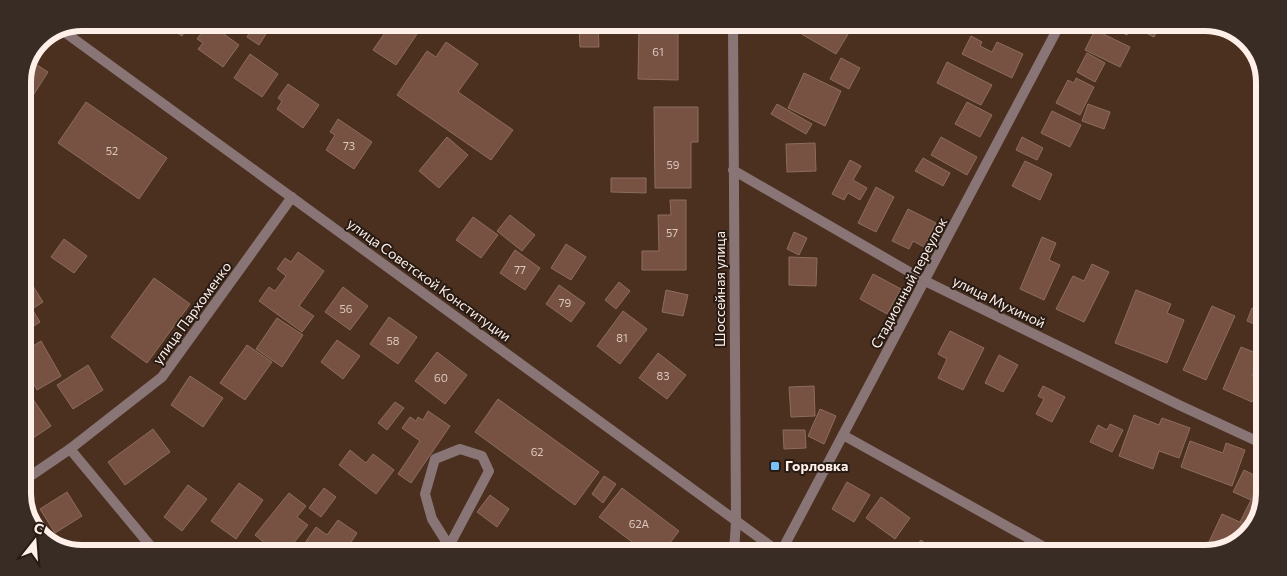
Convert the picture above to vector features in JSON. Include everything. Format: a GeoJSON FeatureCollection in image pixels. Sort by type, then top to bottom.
{"type":"FeatureCollection","features":[{"type":"Feature","properties":{"kind":"street","name":"Шоссейная улица"},"geometry":{"type":"LineString","coordinates":[[734,31],[733,170],[736,521],[734,545]]}},
{"type":"Feature","properties":{"kind":"street","name":"Стадионный переулок"},"geometry":{"type":"LineString","coordinates":[[784,545],[1056,31]]}},
{"type":"Feature","properties":{"kind":"street","name":"улица Советской Конституции"},"geometry":{"type":"LineString","coordinates":[[67,34],[770,545]]}},
{"type":"Feature","properties":{"kind":"street","name":"улица Мухиной"},"geometry":{"type":"LineString","coordinates":[[733,170],[926,280],[1179,405],[1256,441]]}},
{"type":"Feature","properties":{"kind":"street","name":"улица Пархоменко"},"geometry":{"type":"LineString","coordinates":[[31,476],[70,449],[162,377],[292,197]]}},
{"type":"Feature","properties":{"kind":"street"},"geometry":{"type":"LineString","coordinates":[[843,436],[1041,545]]}},
{"type":"Feature","properties":{"kind":"street"},"geometry":{"type":"LineString","coordinates":[[70,449],[149,545]]}},
{"type":"Feature","properties":{"kind":"street"},"geometry":{"type":"LineString","coordinates":[[446,545],[432,519],[425,494],[435,459],[460,449],[482,456],[489,471],[450,545]]}},
{"type":"Feature","properties":{"kind":"building"},"geometry":{"type":"Polygon","coordinates":[[[174,31],[185,31],[182,36],[174,31]]]}},
{"type":"Feature","properties":{"kind":"building"},"geometry":{"type":"Polygon","coordinates":[[[203,31],[220,31],[239,45],[223,67],[198,49],[203,43],[197,39],[203,31]]]}},
{"type":"Feature","properties":{"kind":"building"},"geometry":{"type":"Polygon","coordinates":[[[250,31],[268,31],[259,45],[247,37],[250,31]]]}},
{"type":"Feature","properties":{"kind":"building"},"geometry":{"type":"Polygon","coordinates":[[[386,31],[412,31],[417,34],[396,65],[373,50],[386,31]]]}},
{"type":"Feature","properties":{"kind":"building"},"geometry":{"type":"Polygon","coordinates":[[[579,31],[598,31],[599,47],[580,47],[579,31]]]}},
{"type":"Feature","properties":{"kind":"building"},"geometry":{"type":"Polygon","coordinates":[[[639,31],[678,31],[678,80],[638,79],[639,31]]]}},
{"type":"Feature","properties":{"kind":"building"},"geometry":{"type":"Polygon","coordinates":[[[798,31],[850,31],[836,54],[798,31]]]}},
{"type":"Feature","properties":{"kind":"building"},"geometry":{"type":"Polygon","coordinates":[[[1094,31],[1130,47],[1120,67],[1085,50],[1094,31]]]}},
{"type":"Feature","properties":{"kind":"building"},"geometry":{"type":"Polygon","coordinates":[[[1118,31],[1129,31],[1127,35],[1118,31]]]}},
{"type":"Feature","properties":{"kind":"building"},"geometry":{"type":"Polygon","coordinates":[[[1142,31],[1157,31],[1154,37],[1142,31]]]}},
{"type":"Feature","properties":{"kind":"building"},"geometry":{"type":"Polygon","coordinates":[[[971,36],[982,42],[980,46],[992,52],[997,42],[1023,54],[1012,78],[962,54],[971,36]]]}},
{"type":"Feature","properties":{"kind":"building"},"geometry":{"type":"Polygon","coordinates":[[[446,42],[478,64],[458,92],[513,130],[491,160],[397,95],[427,51],[436,57],[446,42]]]}},
{"type":"Feature","properties":{"kind":"building"},"geometry":{"type":"Polygon","coordinates":[[[1087,53],[1105,63],[1095,82],[1077,72],[1087,53]]]}},
{"type":"Feature","properties":{"kind":"building"},"geometry":{"type":"Polygon","coordinates":[[[250,54],[278,74],[262,97],[234,78],[250,54]]]}},
{"type":"Feature","properties":{"kind":"building"},"geometry":{"type":"Polygon","coordinates":[[[841,58],[860,68],[849,89],[830,79],[841,58]]]}},
{"type":"Feature","properties":{"kind":"building"},"geometry":{"type":"Polygon","coordinates":[[[947,62],[992,85],[981,105],[937,83],[947,62]]]}},
{"type":"Feature","properties":{"kind":"building"},"geometry":{"type":"Polygon","coordinates":[[[35,64],[48,72],[32,97],[31,79],[35,64]]]}},
{"type":"Feature","properties":{"kind":"building"},"geometry":{"type":"Polygon","coordinates":[[[804,73],[841,91],[825,126],[788,108],[804,73]]]}},
{"type":"Feature","properties":{"kind":"building"},"geometry":{"type":"Polygon","coordinates":[[[1076,78],[1094,87],[1080,115],[1056,103],[1068,80],[1074,83],[1076,78]]]}},
{"type":"Feature","properties":{"kind":"building"},"geometry":{"type":"Polygon","coordinates":[[[288,84],[319,105],[303,128],[277,109],[282,101],[278,98],[288,84]]]}},
{"type":"Feature","properties":{"kind":"building"},"geometry":{"type":"Polygon","coordinates":[[[86,102],[167,158],[139,199],[58,143],[86,102]]]}},
{"type":"Feature","properties":{"kind":"building"},"geometry":{"type":"Polygon","coordinates":[[[967,102],[992,115],[980,137],[955,124],[967,102]]]}},
{"type":"Feature","properties":{"kind":"building"},"geometry":{"type":"Polygon","coordinates":[[[777,104],[812,124],[806,134],[771,114],[777,104]]]}},
{"type":"Feature","properties":{"kind":"building"},"geometry":{"type":"Polygon","coordinates":[[[1088,104],[1110,112],[1104,129],[1082,121],[1088,104]]]}},
{"type":"Feature","properties":{"kind":"building"},"geometry":{"type":"Polygon","coordinates":[[[654,107],[698,107],[698,142],[691,142],[691,188],[655,188],[654,107]]]}},
{"type":"Feature","properties":{"kind":"building"},"geometry":{"type":"Polygon","coordinates":[[[1052,111],[1081,125],[1070,147],[1041,133],[1052,111]]]}},
{"type":"Feature","properties":{"kind":"building"},"geometry":{"type":"Polygon","coordinates":[[[338,119],[372,142],[354,169],[326,150],[335,135],[330,132],[338,119]]]}},
{"type":"Feature","properties":{"kind":"building"},"geometry":{"type":"Polygon","coordinates":[[[447,137],[468,155],[439,188],[419,171],[447,137]]]}},
{"type":"Feature","properties":{"kind":"building"},"geometry":{"type":"Polygon","coordinates":[[[941,137],[977,157],[967,175],[931,155],[941,137]]]}},
{"type":"Feature","properties":{"kind":"building"},"geometry":{"type":"Polygon","coordinates":[[[1022,137],[1043,148],[1037,160],[1016,150],[1022,137]]]}},
{"type":"Feature","properties":{"kind":"building"},"geometry":{"type":"Polygon","coordinates":[[[815,143],[816,171],[787,172],[786,144],[815,143]]]}},
{"type":"Feature","properties":{"kind":"building"},"geometry":{"type":"Polygon","coordinates":[[[923,158],[950,173],[943,186],[915,171],[923,158]]]}},
{"type":"Feature","properties":{"kind":"building"},"geometry":{"type":"Polygon","coordinates":[[[850,160],[861,166],[853,180],[867,188],[860,200],[848,193],[844,200],[832,194],[850,160]]]}},
{"type":"Feature","properties":{"kind":"building"},"geometry":{"type":"Polygon","coordinates":[[[1025,161],[1052,174],[1040,200],[1012,186],[1025,161]]]}},
{"type":"Feature","properties":{"kind":"building"},"geometry":{"type":"Polygon","coordinates":[[[611,178],[646,178],[646,193],[611,192],[611,178]]]}},
{"type":"Feature","properties":{"kind":"building"},"geometry":{"type":"Polygon","coordinates":[[[876,187],[894,197],[876,232],[858,223],[876,187]]]}},
{"type":"Feature","properties":{"kind":"building"},"geometry":{"type":"Polygon","coordinates":[[[670,200],[686,200],[686,270],[642,270],[642,251],[659,251],[658,215],[671,215],[670,200]]]}},
{"type":"Feature","properties":{"kind":"building"},"geometry":{"type":"Polygon","coordinates":[[[908,209],[936,223],[924,247],[913,241],[909,249],[892,241],[908,209]]]}},
{"type":"Feature","properties":{"kind":"building"},"geometry":{"type":"Polygon","coordinates":[[[510,215],[535,235],[522,251],[497,231],[510,215]]]}},
{"type":"Feature","properties":{"kind":"building"},"geometry":{"type":"Polygon","coordinates":[[[473,217],[498,235],[481,258],[456,240],[473,217]]]}},
{"type":"Feature","properties":{"kind":"building"},"geometry":{"type":"Polygon","coordinates":[[[794,232],[807,238],[799,255],[787,249],[794,232]]]}},
{"type":"Feature","properties":{"kind":"building"},"geometry":{"type":"Polygon","coordinates":[[[1042,237],[1056,243],[1049,260],[1060,265],[1044,300],[1020,289],[1042,237]]]}},
{"type":"Feature","properties":{"kind":"building"},"geometry":{"type":"Polygon","coordinates":[[[64,239],[87,256],[74,273],[51,257],[64,239]]]}},
{"type":"Feature","properties":{"kind":"building"},"geometry":{"type":"Polygon","coordinates":[[[566,244],[586,257],[571,280],[551,268],[566,244]]]}},
{"type":"Feature","properties":{"kind":"building"},"geometry":{"type":"Polygon","coordinates":[[[515,250],[540,268],[525,290],[500,273],[515,250]]]}},
{"type":"Feature","properties":{"kind":"building"},"geometry":{"type":"Polygon","coordinates":[[[298,252],[324,271],[299,306],[314,316],[302,332],[259,301],[269,287],[275,291],[286,276],[277,269],[285,258],[291,262],[298,252]]]}},
{"type":"Feature","properties":{"kind":"building"},"geometry":{"type":"Polygon","coordinates":[[[789,257],[817,258],[816,286],[789,285],[789,257]]]}},
{"type":"Feature","properties":{"kind":"building"},"geometry":{"type":"Polygon","coordinates":[[[1092,264],[1109,272],[1084,322],[1056,309],[1073,276],[1084,281],[1092,264]]]}},
{"type":"Feature","properties":{"kind":"building"},"geometry":{"type":"Polygon","coordinates":[[[873,274],[901,289],[887,314],[860,299],[873,274]]]}},
{"type":"Feature","properties":{"kind":"building"},"geometry":{"type":"Polygon","coordinates":[[[154,278],[190,304],[147,363],[111,337],[154,278]]]}},
{"type":"Feature","properties":{"kind":"building"},"geometry":{"type":"Polygon","coordinates":[[[619,282],[630,291],[616,309],[605,300],[619,282]]]}},
{"type":"Feature","properties":{"kind":"building"},"geometry":{"type":"Polygon","coordinates":[[[31,283],[43,302],[32,309],[40,322],[31,328],[31,283]]]}},
{"type":"Feature","properties":{"kind":"building"},"geometry":{"type":"Polygon","coordinates":[[[559,285],[585,303],[571,322],[546,304],[559,285]]]}},
{"type":"Feature","properties":{"kind":"building"},"geometry":{"type":"Polygon","coordinates":[[[343,287],[368,306],[350,330],[325,312],[343,287]]]}},
{"type":"Feature","properties":{"kind":"building"},"geometry":{"type":"Polygon","coordinates":[[[666,290],[688,295],[683,316],[662,312],[666,290]]]}},
{"type":"Feature","properties":{"kind":"building"},"geometry":{"type":"Polygon","coordinates":[[[1136,290],[1171,304],[1167,313],[1184,320],[1167,363],[1115,343],[1136,290]]]}},
{"type":"Feature","properties":{"kind":"building"},"geometry":{"type":"Polygon","coordinates":[[[1212,306],[1235,316],[1206,380],[1183,370],[1212,306]]]}},
{"type":"Feature","properties":{"kind":"building"},"geometry":{"type":"Polygon","coordinates":[[[1252,308],[1256,310],[1256,325],[1247,321],[1252,308]]]}},
{"type":"Feature","properties":{"kind":"building"},"geometry":{"type":"Polygon","coordinates":[[[623,311],[647,329],[620,364],[597,346],[623,311]]]}},
{"type":"Feature","properties":{"kind":"building"},"geometry":{"type":"Polygon","coordinates":[[[389,317],[417,337],[398,364],[370,344],[389,317]]]}},
{"type":"Feature","properties":{"kind":"building"},"geometry":{"type":"Polygon","coordinates":[[[277,318],[303,335],[282,367],[256,349],[277,318]]]}},
{"type":"Feature","properties":{"kind":"building"},"geometry":{"type":"Polygon","coordinates":[[[950,331],[984,348],[963,390],[938,378],[947,359],[938,354],[950,331]]]}},
{"type":"Feature","properties":{"kind":"building"},"geometry":{"type":"Polygon","coordinates":[[[337,340],[360,356],[343,379],[321,362],[337,340]]]}},
{"type":"Feature","properties":{"kind":"building"},"geometry":{"type":"Polygon","coordinates":[[[41,341],[61,376],[37,390],[31,379],[31,347],[41,341]]]}},
{"type":"Feature","properties":{"kind":"building"},"geometry":{"type":"Polygon","coordinates":[[[247,345],[272,362],[245,400],[220,383],[247,345]]]}},
{"type":"Feature","properties":{"kind":"building"},"geometry":{"type":"Polygon","coordinates":[[[1241,347],[1256,353],[1256,367],[1252,376],[1256,378],[1256,392],[1252,402],[1223,389],[1241,347]]]}},
{"type":"Feature","properties":{"kind":"building"},"geometry":{"type":"Polygon","coordinates":[[[437,352],[467,375],[445,404],[415,381],[437,352]]]}},
{"type":"Feature","properties":{"kind":"building"},"geometry":{"type":"Polygon","coordinates":[[[658,353],[686,375],[667,399],[639,378],[658,353]]]}},
{"type":"Feature","properties":{"kind":"building"},"geometry":{"type":"Polygon","coordinates":[[[999,355],[1018,365],[1003,392],[985,383],[999,355]]]}},
{"type":"Feature","properties":{"kind":"building"},"geometry":{"type":"Polygon","coordinates":[[[88,365],[103,390],[73,409],[57,385],[88,365]]]}},
{"type":"Feature","properties":{"kind":"building"},"geometry":{"type":"Polygon","coordinates":[[[190,376],[223,398],[203,427],[171,405],[190,376]]]}},
{"type":"Feature","properties":{"kind":"building"},"geometry":{"type":"Polygon","coordinates":[[[814,386],[815,416],[791,417],[789,387],[814,386]]]}},
{"type":"Feature","properties":{"kind":"building"},"geometry":{"type":"Polygon","coordinates":[[[1043,386],[1065,397],[1052,422],[1036,414],[1044,399],[1038,396],[1043,386]]]}},
{"type":"Feature","properties":{"kind":"building"},"geometry":{"type":"Polygon","coordinates":[[[31,396],[51,426],[31,439],[31,396]]]}},
{"type":"Feature","properties":{"kind":"building"},"geometry":{"type":"Polygon","coordinates":[[[498,399],[599,472],[575,505],[475,432],[498,399]]]}},
{"type":"Feature","properties":{"kind":"building"},"geometry":{"type":"Polygon","coordinates":[[[395,402],[404,408],[387,430],[378,423],[395,402]]]}},
{"type":"Feature","properties":{"kind":"building"},"geometry":{"type":"Polygon","coordinates":[[[820,409],[836,416],[824,444],[808,436],[820,409]]]}},
{"type":"Feature","properties":{"kind":"building"},"geometry":{"type":"Polygon","coordinates":[[[428,411],[450,426],[411,483],[398,474],[420,441],[402,428],[410,417],[416,421],[418,417],[423,420],[428,411]]]}},
{"type":"Feature","properties":{"kind":"building"},"geometry":{"type":"Polygon","coordinates":[[[1134,415],[1159,425],[1162,418],[1190,428],[1179,458],[1159,451],[1153,469],[1119,456],[1134,415]]]}},
{"type":"Feature","properties":{"kind":"building"},"geometry":{"type":"Polygon","coordinates":[[[1110,424],[1123,430],[1112,452],[1090,442],[1098,425],[1107,430],[1110,424]]]}},
{"type":"Feature","properties":{"kind":"building"},"geometry":{"type":"Polygon","coordinates":[[[153,429],[170,452],[125,485],[108,462],[153,429]]]}},
{"type":"Feature","properties":{"kind":"building"},"geometry":{"type":"Polygon","coordinates":[[[783,430],[805,430],[806,448],[784,449],[783,430]]]}},
{"type":"Feature","properties":{"kind":"building"},"geometry":{"type":"Polygon","coordinates":[[[1190,441],[1223,453],[1226,443],[1245,450],[1232,486],[1181,467],[1190,441]]]}},
{"type":"Feature","properties":{"kind":"building"},"geometry":{"type":"Polygon","coordinates":[[[350,450],[366,463],[373,454],[394,470],[376,494],[339,465],[350,450]]]}},
{"type":"Feature","properties":{"kind":"building"},"geometry":{"type":"Polygon","coordinates":[[[1244,470],[1256,476],[1255,503],[1245,524],[1240,522],[1251,500],[1233,492],[1244,470]]]}},
{"type":"Feature","properties":{"kind":"building"},"geometry":{"type":"Polygon","coordinates":[[[604,476],[616,484],[603,503],[592,494],[604,476]]]}},
{"type":"Feature","properties":{"kind":"building"},"geometry":{"type":"Polygon","coordinates":[[[847,482],[870,495],[854,522],[832,509],[847,482]]]}},
{"type":"Feature","properties":{"kind":"building"},"geometry":{"type":"Polygon","coordinates":[[[239,483],[263,500],[236,539],[211,521],[239,483]]]}},
{"type":"Feature","properties":{"kind":"building"},"geometry":{"type":"Polygon","coordinates":[[[188,485],[207,499],[182,531],[164,517],[188,485]]]}},
{"type":"Feature","properties":{"kind":"building"},"geometry":{"type":"Polygon","coordinates":[[[324,488],[336,497],[321,517],[309,508],[324,488]]]}},
{"type":"Feature","properties":{"kind":"building"},"geometry":{"type":"Polygon","coordinates":[[[622,488],[679,531],[668,545],[636,545],[599,517],[622,488]]]}},
{"type":"Feature","properties":{"kind":"building"},"geometry":{"type":"Polygon","coordinates":[[[67,492],[82,516],[60,530],[60,516],[44,516],[40,509],[67,492]]]}},
{"type":"Feature","properties":{"kind":"building"},"geometry":{"type":"Polygon","coordinates":[[[289,493],[306,506],[297,517],[308,525],[292,545],[267,545],[255,535],[289,493]]]}},
{"type":"Feature","properties":{"kind":"building"},"geometry":{"type":"Polygon","coordinates":[[[490,495],[509,509],[497,527],[477,512],[490,495]]]}},
{"type":"Feature","properties":{"kind":"building"},"geometry":{"type":"Polygon","coordinates":[[[881,497],[910,518],[895,539],[866,518],[881,497]]]}},
{"type":"Feature","properties":{"kind":"building"},"geometry":{"type":"Polygon","coordinates":[[[1222,514],[1245,524],[1233,536],[1221,542],[1213,544],[1209,542],[1222,514]]]}},
{"type":"Feature","properties":{"kind":"building"},"geometry":{"type":"Polygon","coordinates":[[[338,520],[357,533],[349,545],[303,545],[316,527],[327,535],[338,520]]]}},
{"type":"Feature","properties":{"kind":"building"},"geometry":{"type":"Polygon","coordinates":[[[921,540],[927,545],[917,545],[921,540]]]}},
{"type":"Feature","properties":{"kind":"place","name":"Горловка"},"geometry":{"type":"Point","coordinates":[775,466]}}]}
